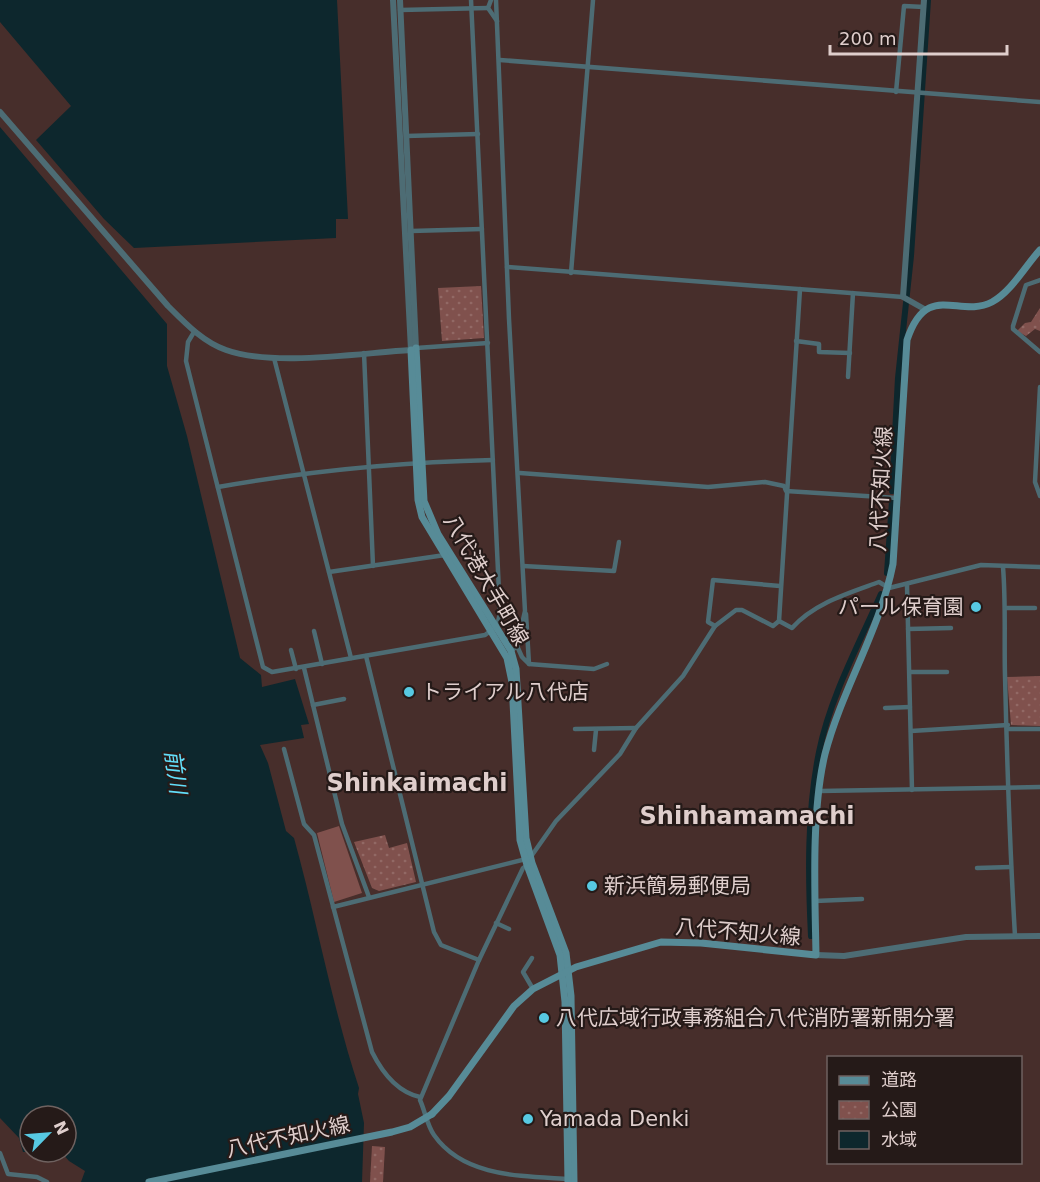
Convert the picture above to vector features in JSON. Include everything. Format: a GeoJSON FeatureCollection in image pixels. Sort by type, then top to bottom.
{"type":"FeatureCollection","features":[{"type":"Feature","properties":{"kind":"main road"},"geometry":{"type":"LineString","coordinates":[[926,310],[945,303],[976,306],[993,301],[1040,250]]}},
{"type":"Feature","properties":{"kind":"main road","name":"八代不知火線"},"geometry":{"type":"LineString","coordinates":[[149,1182],[410,1127],[432,1114],[449,1096],[514,1006],[533,989],[565,972],[661,942],[701,943],[816,955],[815,901],[820,791],[825,755],[847,688],[889,588],[893,564],[907,340],[916,320],[926,310]]}},
{"type":"Feature","properties":{"kind":"main road","name":"八代港大手町線"},"geometry":{"type":"LineString","coordinates":[[414,349],[419,463],[418,500],[422,517],[495,628],[514,648],[519,686],[528,861]]}},
{"type":"Feature","properties":{"kind":"main road","name":"八代港大手町線"},"geometry":{"type":"LineString","coordinates":[[495,628],[511,672],[520,840],[561,937],[565,972],[571,996],[571,1181]]}},
{"type":"Feature","properties":{"kind":"street"},"geometry":{"type":"LineString","coordinates":[[393,0],[414,349]]}},
{"type":"Feature","properties":{"kind":"street"},"geometry":{"type":"LineString","coordinates":[[400,0],[414,349]]}},
{"type":"Feature","properties":{"kind":"street"},"geometry":{"type":"LineString","coordinates":[[194,332],[188,342],[186,361],[263,667],[272,672],[304,668],[485,635],[495,628],[500,613],[471,0]]}},
{"type":"Feature","properties":{"kind":"street"},"geometry":{"type":"LineString","coordinates":[[488,8],[491,0]]}},
{"type":"Feature","properties":{"kind":"street"},"geometry":{"type":"LineString","coordinates":[[496,0],[507,267],[529,664]]}},
{"type":"Feature","properties":{"kind":"street"},"geometry":{"type":"LineString","coordinates":[[571,273],[593,0]]}},
{"type":"Feature","properties":{"kind":"street"},"geometry":{"type":"LineString","coordinates":[[896,92],[904,6],[924,4],[903,297]]}},
{"type":"Feature","properties":{"kind":"street"},"geometry":{"type":"LineString","coordinates":[[400,10],[488,8]]}},
{"type":"Feature","properties":{"kind":"street"},"geometry":{"type":"LineString","coordinates":[[488,8],[497,21]]}},
{"type":"Feature","properties":{"kind":"street"},"geometry":{"type":"LineString","coordinates":[[500,60],[1040,102]]}},
{"type":"Feature","properties":{"kind":"street"},"geometry":{"type":"LineString","coordinates":[[0,112],[168,306],[194,332],[224,350],[248,357],[274,358],[488,344]]}},
{"type":"Feature","properties":{"kind":"street"},"geometry":{"type":"LineString","coordinates":[[406,136],[477,134]]}},
{"type":"Feature","properties":{"kind":"street"},"geometry":{"type":"LineString","coordinates":[[411,231],[482,229]]}},
{"type":"Feature","properties":{"kind":"street"},"geometry":{"type":"LineString","coordinates":[[507,267],[903,297],[926,310]]}},
{"type":"Feature","properties":{"kind":"street"},"geometry":{"type":"LineString","coordinates":[[1040,280],[1026,285],[1013,326],[1013,330],[1040,352]]}},
{"type":"Feature","properties":{"kind":"street"},"geometry":{"type":"LineString","coordinates":[[571,1181],[516,1177],[459,1158],[432,1133],[420,1097],[479,960],[523,868],[556,821],[620,754],[636,728],[683,676],[715,626],[736,610],[742,610],[773,626],[779,621],[800,289]]}},
{"type":"Feature","properties":{"kind":"street"},"geometry":{"type":"LineString","coordinates":[[848,377],[853,293]]}},
{"type":"Feature","properties":{"kind":"street"},"geometry":{"type":"LineString","coordinates":[[796,341],[819,344],[819,352],[850,353]]}},
{"type":"Feature","properties":{"kind":"street"},"geometry":{"type":"LineString","coordinates":[[364,353],[373,566]]}},
{"type":"Feature","properties":{"kind":"street"},"geometry":{"type":"LineString","coordinates":[[274,358],[301,472],[351,658]]}},
{"type":"Feature","properties":{"kind":"street"},"geometry":{"type":"LineString","coordinates":[[1040,387],[1035,482],[1040,496]]}},
{"type":"Feature","properties":{"kind":"street"},"geometry":{"type":"LineString","coordinates":[[218,487],[301,472],[493,460]]}},
{"type":"Feature","properties":{"kind":"street"},"geometry":{"type":"LineString","coordinates":[[520,473],[708,487],[765,482],[784,486],[786,491]]}},
{"type":"Feature","properties":{"kind":"street"},"geometry":{"type":"LineString","coordinates":[[786,491],[897,498]]}},
{"type":"Feature","properties":{"kind":"street"},"geometry":{"type":"LineString","coordinates":[[523,566],[614,571],[619,542]]}},
{"type":"Feature","properties":{"kind":"street"},"geometry":{"type":"LineString","coordinates":[[329,572],[448,554]]}},
{"type":"Feature","properties":{"kind":"street"},"geometry":{"type":"LineString","coordinates":[[779,621],[792,628],[799,620],[843,595],[879,582],[889,588],[981,565],[1040,567]]}},
{"type":"Feature","properties":{"kind":"street"},"geometry":{"type":"LineString","coordinates":[[1003,567],[1015,936]]}},
{"type":"Feature","properties":{"kind":"street"},"geometry":{"type":"LineString","coordinates":[[715,626],[708,622],[713,580],[780,586]]}},
{"type":"Feature","properties":{"kind":"street"},"geometry":{"type":"LineString","coordinates":[[907,585],[911,672],[912,790]]}},
{"type":"Feature","properties":{"kind":"street"},"geometry":{"type":"LineString","coordinates":[[1006,608],[1035,608]]}},
{"type":"Feature","properties":{"kind":"street"},"geometry":{"type":"LineString","coordinates":[[525,611],[514,648],[529,664],[594,669],[607,664]]}},
{"type":"Feature","properties":{"kind":"street"},"geometry":{"type":"LineString","coordinates":[[908,628],[951,628]]}},
{"type":"Feature","properties":{"kind":"street"},"geometry":{"type":"LineString","coordinates":[[314,631],[322,664]]}},
{"type":"Feature","properties":{"kind":"street"},"geometry":{"type":"LineString","coordinates":[[291,650],[296,669]]}},
{"type":"Feature","properties":{"kind":"street"},"geometry":{"type":"LineString","coordinates":[[366,656],[437,940],[441,945],[479,960]]}},
{"type":"Feature","properties":{"kind":"street"},"geometry":{"type":"LineString","coordinates":[[304,668],[342,824],[369,897]]}},
{"type":"Feature","properties":{"kind":"street"},"geometry":{"type":"LineString","coordinates":[[911,672],[947,672]]}},
{"type":"Feature","properties":{"kind":"street"},"geometry":{"type":"LineString","coordinates":[[313,705],[344,699]]}},
{"type":"Feature","properties":{"kind":"street"},"geometry":{"type":"LineString","coordinates":[[885,708],[910,707]]}},
{"type":"Feature","properties":{"kind":"street"},"geometry":{"type":"LineString","coordinates":[[911,731],[1008,727],[1040,729]]}},
{"type":"Feature","properties":{"kind":"street"},"geometry":{"type":"LineString","coordinates":[[575,729],[636,728]]}},
{"type":"Feature","properties":{"kind":"street"},"geometry":{"type":"LineString","coordinates":[[594,750],[596,730]]}},
{"type":"Feature","properties":{"kind":"street"},"geometry":{"type":"LineString","coordinates":[[284,749],[304,824],[314,835],[372,1052],[381,1070],[395,1084],[420,1097]]}},
{"type":"Feature","properties":{"kind":"street"},"geometry":{"type":"LineString","coordinates":[[820,791],[1040,787]]}},
{"type":"Feature","properties":{"kind":"street"},"geometry":{"type":"LineString","coordinates":[[333,907],[528,861]]}},
{"type":"Feature","properties":{"kind":"street"},"geometry":{"type":"LineString","coordinates":[[977,868],[1011,867]]}},
{"type":"Feature","properties":{"kind":"street"},"geometry":{"type":"LineString","coordinates":[[815,901],[862,899]]}},
{"type":"Feature","properties":{"kind":"street"},"geometry":{"type":"LineString","coordinates":[[496,923],[509,929]]}},
{"type":"Feature","properties":{"kind":"street"},"geometry":{"type":"LineString","coordinates":[[816,955],[844,956],[966,937],[1040,936]]}},
{"type":"Feature","properties":{"kind":"street"},"geometry":{"type":"LineString","coordinates":[[532,958],[523,972],[533,989]]}},
{"type":"Feature","properties":{"kind":"street"},"geometry":{"type":"LineString","coordinates":[[0,1154],[8,1174],[37,1177],[47,1182]]}},
{"type":"Feature","properties":{"kind":"green space"},"geometry":{"type":"Polygon","coordinates":[[[481,286],[484,338],[442,341],[438,288],[481,286]]]}},
{"type":"Feature","properties":{"kind":"green space"},"geometry":{"type":"Polygon","coordinates":[[[1040,308],[1040,331],[1035,329],[1026,336],[1017,331],[1025,323],[1031,322],[1040,308]]]}},
{"type":"Feature","properties":{"kind":"green space"},"geometry":{"type":"Polygon","coordinates":[[[1040,676],[1040,726],[1011,725],[1007,677],[1040,676]]]}},
{"type":"Feature","properties":{"kind":"green space"},"geometry":{"type":"Polygon","coordinates":[[[339,826],[362,893],[334,902],[317,833],[339,826]]]}},
{"type":"Feature","properties":{"kind":"green space"},"geometry":{"type":"Polygon","coordinates":[[[385,835],[389,848],[407,843],[416,882],[379,891],[372,888],[354,842],[385,835]]]}},
{"type":"Feature","properties":{"kind":"green space"},"geometry":{"type":"Polygon","coordinates":[[[372,1146],[385,1147],[383,1182],[370,1182],[372,1146]]]}},
{"type":"Feature","properties":{"kind":"water"},"geometry":{"type":"Polygon","coordinates":[[[0,0],[337,0],[348,219],[336,219],[336,238],[134,248],[104,219],[36,140],[71,106],[0,22],[0,0]]]}},
{"type":"Feature","properties":{"kind":"water","name":"前川"},"geometry":{"type":"Polygon","coordinates":[[[0,127],[167,324],[167,366],[187,436],[240,658],[261,675],[262,687],[295,679],[309,724],[301,725],[304,738],[260,745],[268,763],[286,831],[294,838],[349,1057],[359,1088],[358,1094],[364,1123],[362,1182],[81,1182],[85,1171],[74,1164],[78,1164],[78,1104],[18,1104],[18,1137],[0,1118],[0,127]]]}},
{"type":"Feature","properties":{"kind":"waterway"},"geometry":{"type":"LineString","coordinates":[[892,491],[898,378],[911,256],[928,0]]}},
{"type":"Feature","properties":{"kind":"waterway"},"geometry":{"type":"LineString","coordinates":[[887,573],[892,501]]}},
{"type":"Feature","properties":{"kind":"waterway"},"geometry":{"type":"LineString","coordinates":[[811,936],[809,844],[812,797],[819,752],[830,711],[881,594]]}},
{"type":"Feature","properties":{"kind":"place","name":"パール保育園"},"geometry":{"type":"Point","coordinates":[976,607]}},
{"type":"Feature","properties":{"kind":"place","name":"トライアル八代店"},"geometry":{"type":"Point","coordinates":[409,692]}},
{"type":"Feature","properties":{"kind":"place","name":"新浜簡易郵便局"},"geometry":{"type":"Point","coordinates":[592,886]}},
{"type":"Feature","properties":{"kind":"place","name":"八代広域行政事務組合八代消防署新開分署"},"geometry":{"type":"Point","coordinates":[544,1018]}},
{"type":"Feature","properties":{"kind":"place","name":"Yamada Denki"},"geometry":{"type":"Point","coordinates":[528,1119]}},
{"type":"Feature","properties":{"kind":"district","name":"Shinkaimachi"},"geometry":{"type":"Point","coordinates":[417,783]}},
{"type":"Feature","properties":{"kind":"district","name":"Shinhamamachi"},"geometry":{"type":"Point","coordinates":[747,816]}}]}
